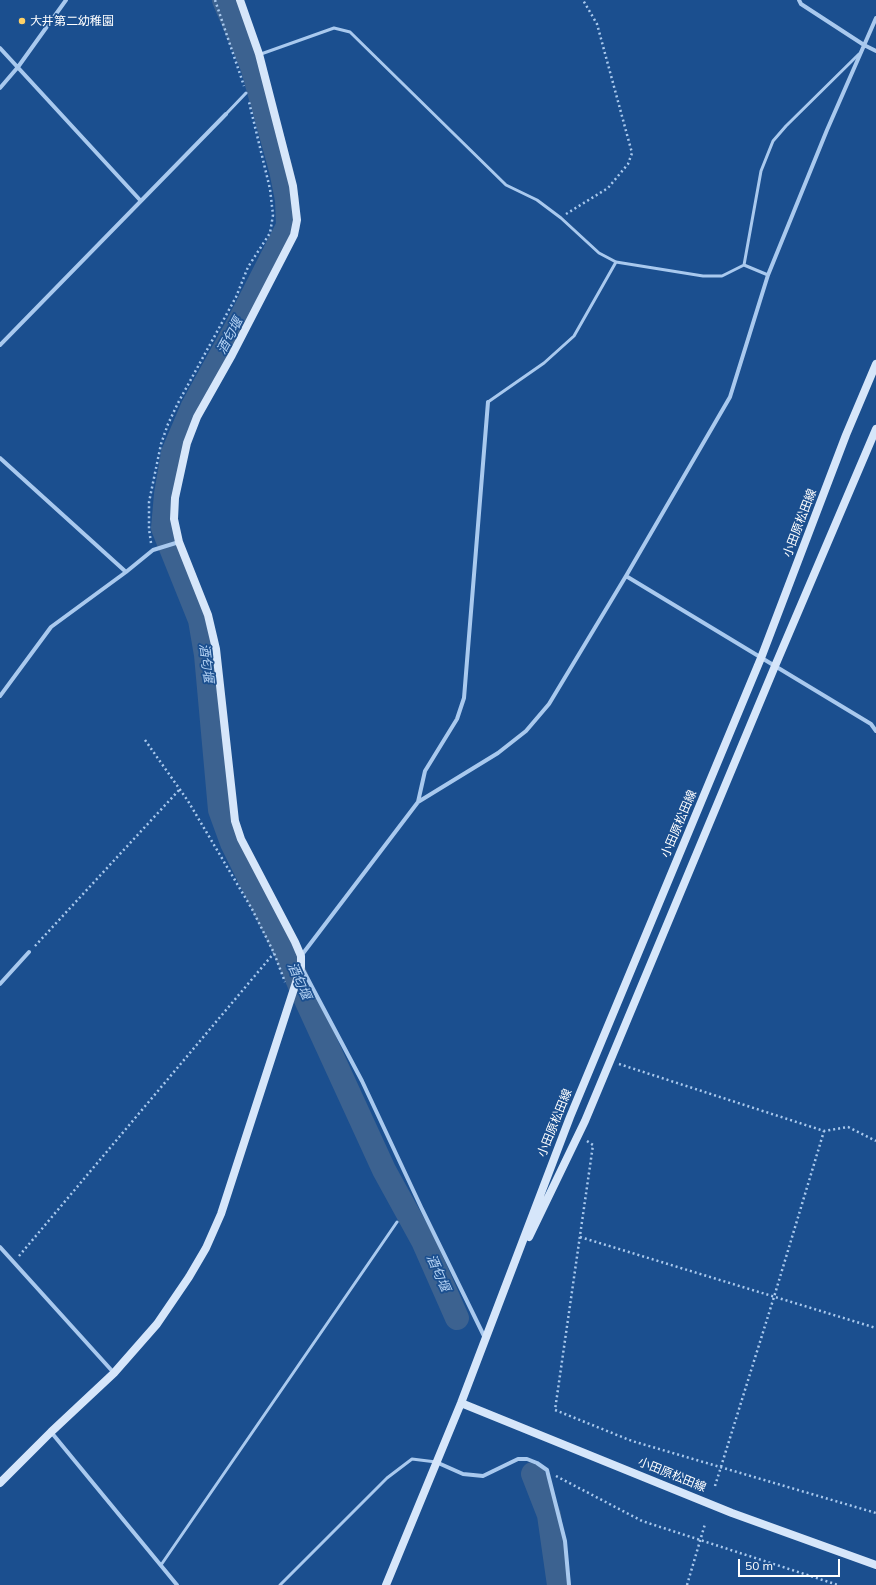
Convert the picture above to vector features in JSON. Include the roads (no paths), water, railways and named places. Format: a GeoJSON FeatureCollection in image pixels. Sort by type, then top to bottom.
{"type":"FeatureCollection","features":[{"type":"Feature","properties":{"kind":"main road"},"geometry":{"type":"LineString","coordinates":[[0,1483],[51,1432],[114,1373],[157,1324],[206,1248],[221,1214],[301,967],[300,956],[295,942],[241,839],[235,821],[216,649],[208,615],[179,542],[174,519],[175,498],[187,443],[197,417],[232,355],[294,235],[297,220],[293,186],[259,54],[240,0]]}},
{"type":"Feature","properties":{"kind":"main road","name":"小田原松田線"},"geometry":{"type":"LineString","coordinates":[[386,1585],[461,1403],[570,1117],[761,658],[846,435],[876,364]]}},
{"type":"Feature","properties":{"kind":"main road","name":"小田原松田線"},"geometry":{"type":"LineString","coordinates":[[503,1292],[578,1136],[774,666],[876,429]]}},
{"type":"Feature","properties":{"kind":"main road","name":"小田原松田線"},"geometry":{"type":"LineString","coordinates":[[461,1403],[732,1513],[876,1565]]}},
{"type":"Feature","properties":{"kind":"street"},"geometry":{"type":"LineString","coordinates":[[0,88],[18,67],[66,0]]}},
{"type":"Feature","properties":{"kind":"street"},"geometry":{"type":"LineString","coordinates":[[799,0],[801,4],[864,45],[876,51]]}},
{"type":"Feature","properties":{"kind":"street"},"geometry":{"type":"LineString","coordinates":[[300,956],[418,802],[498,753],[526,731],[549,704],[626,576],[730,397],[768,275],[827,130],[876,18]]}},
{"type":"Feature","properties":{"kind":"street"},"geometry":{"type":"LineString","coordinates":[[0,48],[140,200]]}},
{"type":"Feature","properties":{"kind":"street"},"geometry":{"type":"LineString","coordinates":[[0,345],[140,200],[226,114]]}},
{"type":"Feature","properties":{"kind":"street"},"geometry":{"type":"LineString","coordinates":[[418,802],[425,771],[456,719],[464,698],[488,402]]}},
{"type":"Feature","properties":{"kind":"street"},"geometry":{"type":"LineString","coordinates":[[0,458],[126,572]]}},
{"type":"Feature","properties":{"kind":"street"},"geometry":{"type":"LineString","coordinates":[[0,696],[51,627],[126,572],[152,550],[179,542]]}},
{"type":"Feature","properties":{"kind":"street"},"geometry":{"type":"LineString","coordinates":[[626,576],[871,724],[876,731]]}},
{"type":"Feature","properties":{"kind":"street"},"geometry":{"type":"LineString","coordinates":[[0,984],[29,952]]}},
{"type":"Feature","properties":{"kind":"street"},"geometry":{"type":"LineString","coordinates":[[301,967],[362,1081],[420,1207],[485,1339]]}},
{"type":"Feature","properties":{"kind":"street"},"geometry":{"type":"LineString","coordinates":[[0,1247],[114,1373]]}},
{"type":"Feature","properties":{"kind":"street"},"geometry":{"type":"LineString","coordinates":[[51,1432],[177,1585]]}},
{"type":"Feature","properties":{"kind":"street"},"geometry":{"type":"LineString","coordinates":[[436,1462],[464,1474],[483,1476],[518,1459],[527,1459],[537,1463],[546,1470],[565,1541],[569,1585]]}},
{"type":"Feature","properties":{"kind":"lane"},"geometry":{"type":"LineString","coordinates":[[259,54],[334,28],[350,32],[506,185],[537,200],[561,218],[599,253],[616,262],[703,276],[722,276],[744,265],[768,275]]}},
{"type":"Feature","properties":{"kind":"lane"},"geometry":{"type":"LineString","coordinates":[[744,265],[761,172],[773,141],[786,126],[862,51]]}},
{"type":"Feature","properties":{"kind":"lane"},"geometry":{"type":"LineString","coordinates":[[226,114],[246,93]]}},
{"type":"Feature","properties":{"kind":"lane"},"geometry":{"type":"LineString","coordinates":[[488,402],[544,363],[574,336],[616,262]]}},
{"type":"Feature","properties":{"kind":"lane"},"geometry":{"type":"LineString","coordinates":[[161,1565],[397,1222]]}},
{"type":"Feature","properties":{"kind":"lane"},"geometry":{"type":"LineString","coordinates":[[280,1585],[387,1478],[412,1459],[436,1462]]}},
{"type":"Feature","properties":{"kind":"waterway","name":"酒匂堰"},"geometry":{"type":"LineString","coordinates":[[224,0],[252,66],[281,170],[287,200],[288,226],[236,328],[193,406],[173,453],[166,494],[163,528],[200,620],[206,655],[220,810],[232,843],[283,946],[384,1170],[423,1241],[457,1318]]}},
{"type":"Feature","properties":{"kind":"waterway","name":"酒匂堰"},"geometry":{"type":"LineString","coordinates":[[533,1474],[549,1515],[559,1585]]}},
{"type":"Feature","properties":{"kind":"place","name":"大井第二幼稚園"},"geometry":{"type":"Point","coordinates":[22,21]}}]}
